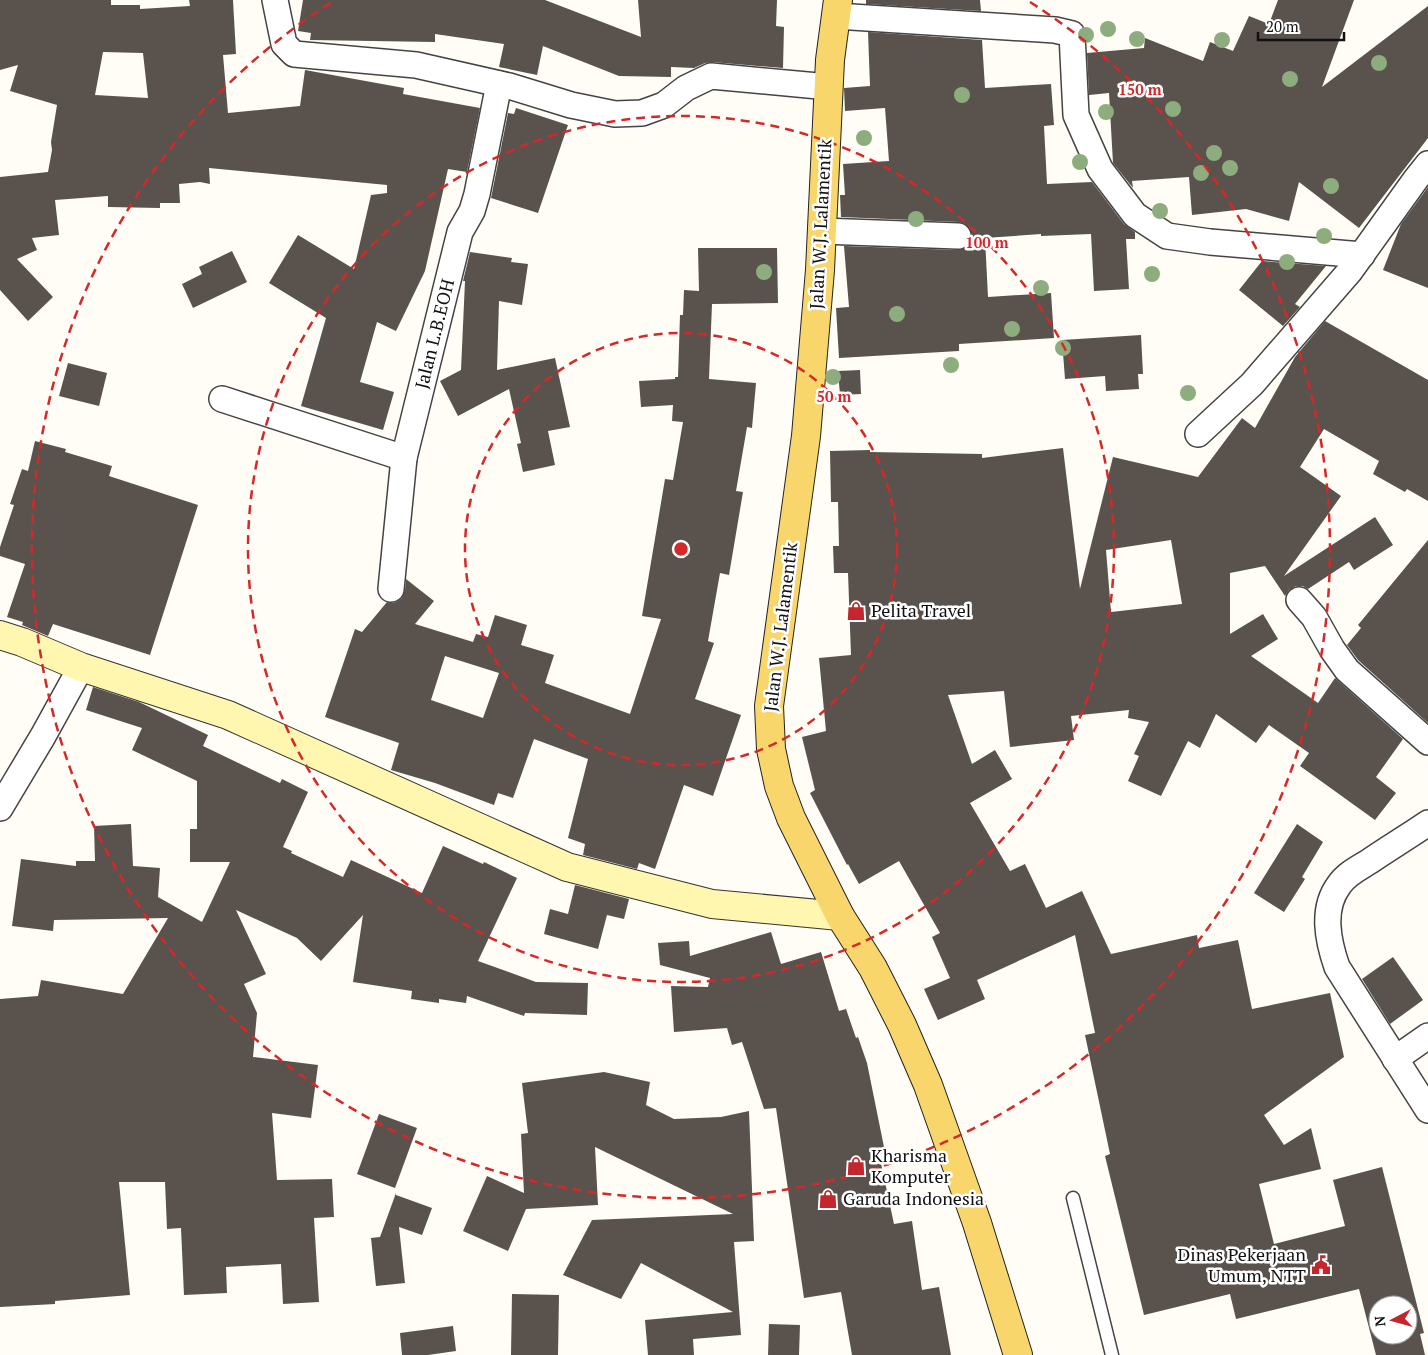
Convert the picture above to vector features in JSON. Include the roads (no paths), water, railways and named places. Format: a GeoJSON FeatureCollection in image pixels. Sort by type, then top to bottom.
{"type":"FeatureCollection","features":[{"type":"Feature","properties":{"kind":"main road","name":"Jalan W.J. Lalamentik"},"geometry":{"type":"LineString","coordinates":[[837,8],[830,60],[822,231],[806,436],[769,706],[771,749],[779,786],[791,818],[840,916],[873,968],[902,1025],[928,1085],[977,1223],[1018,1355]]}},
{"type":"Feature","properties":{"kind":"street"},"geometry":{"type":"LineString","coordinates":[[275,0],[284,44],[294,54],[416,65],[499,84],[571,105],[615,114],[642,113],[664,105],[686,88],[711,76],[829,87]]}},
{"type":"Feature","properties":{"kind":"street"},"geometry":{"type":"LineString","coordinates":[[837,8],[1055,30],[1072,34],[1076,115],[1100,170],[1135,215],[1167,236],[1210,242],[1362,255]]}},
{"type":"Feature","properties":{"kind":"street","name":"Jalan L.B.EOH"},"geometry":{"type":"LineString","coordinates":[[391,589],[404,458],[460,232],[472,211],[477,194],[499,84]]}},
{"type":"Feature","properties":{"kind":"street"},"geometry":{"type":"LineString","coordinates":[[1198,434],[1252,384],[1350,271],[1428,164]]}},
{"type":"Feature","properties":{"kind":"street"},"geometry":{"type":"LineString","coordinates":[[822,231],[958,236]]}},
{"type":"Feature","properties":{"kind":"street"},"geometry":{"type":"LineString","coordinates":[[222,399],[404,458]]}},
{"type":"Feature","properties":{"kind":"street"},"geometry":{"type":"LineString","coordinates":[[1299,600],[1314,616],[1332,649],[1347,670],[1428,742]]}},
{"type":"Feature","properties":{"kind":"street"},"geometry":{"type":"LineString","coordinates":[[0,635],[22,642],[81,667],[228,715],[567,867],[712,904],[840,916]]}},
{"type":"Feature","properties":{"kind":"street"},"geometry":{"type":"LineString","coordinates":[[0,808],[81,667]]}},
{"type":"Feature","properties":{"kind":"street"},"geometry":{"type":"LineString","coordinates":[[1428,823],[1351,873],[1339,884],[1330,907],[1328,923],[1330,946],[1336,967],[1428,1110]]}},
{"type":"Feature","properties":{"kind":"street"},"geometry":{"type":"LineString","coordinates":[[1395,1059],[1428,1036]]}},
{"type":"Feature","properties":{"kind":"lane"},"geometry":{"type":"LineString","coordinates":[[1073,1198],[1112,1355]]}},
{"type":"Feature","properties":{"kind":"place","name":"Pelita Travel"},"geometry":{"type":"Point","coordinates":[856,611]}},
{"type":"Feature","properties":{"kind":"place","name":"Kharisma Komputer"},"geometry":{"type":"Point","coordinates":[856,1166]}},
{"type":"Feature","properties":{"kind":"place","name":"Garuda Indonesia"},"geometry":{"type":"Point","coordinates":[828,1199]}},
{"type":"Feature","properties":{"kind":"place","name":"Dinas Pekerjaan Umum, NTT"},"geometry":{"type":"Point","coordinates":[1321,1265]}}]}
